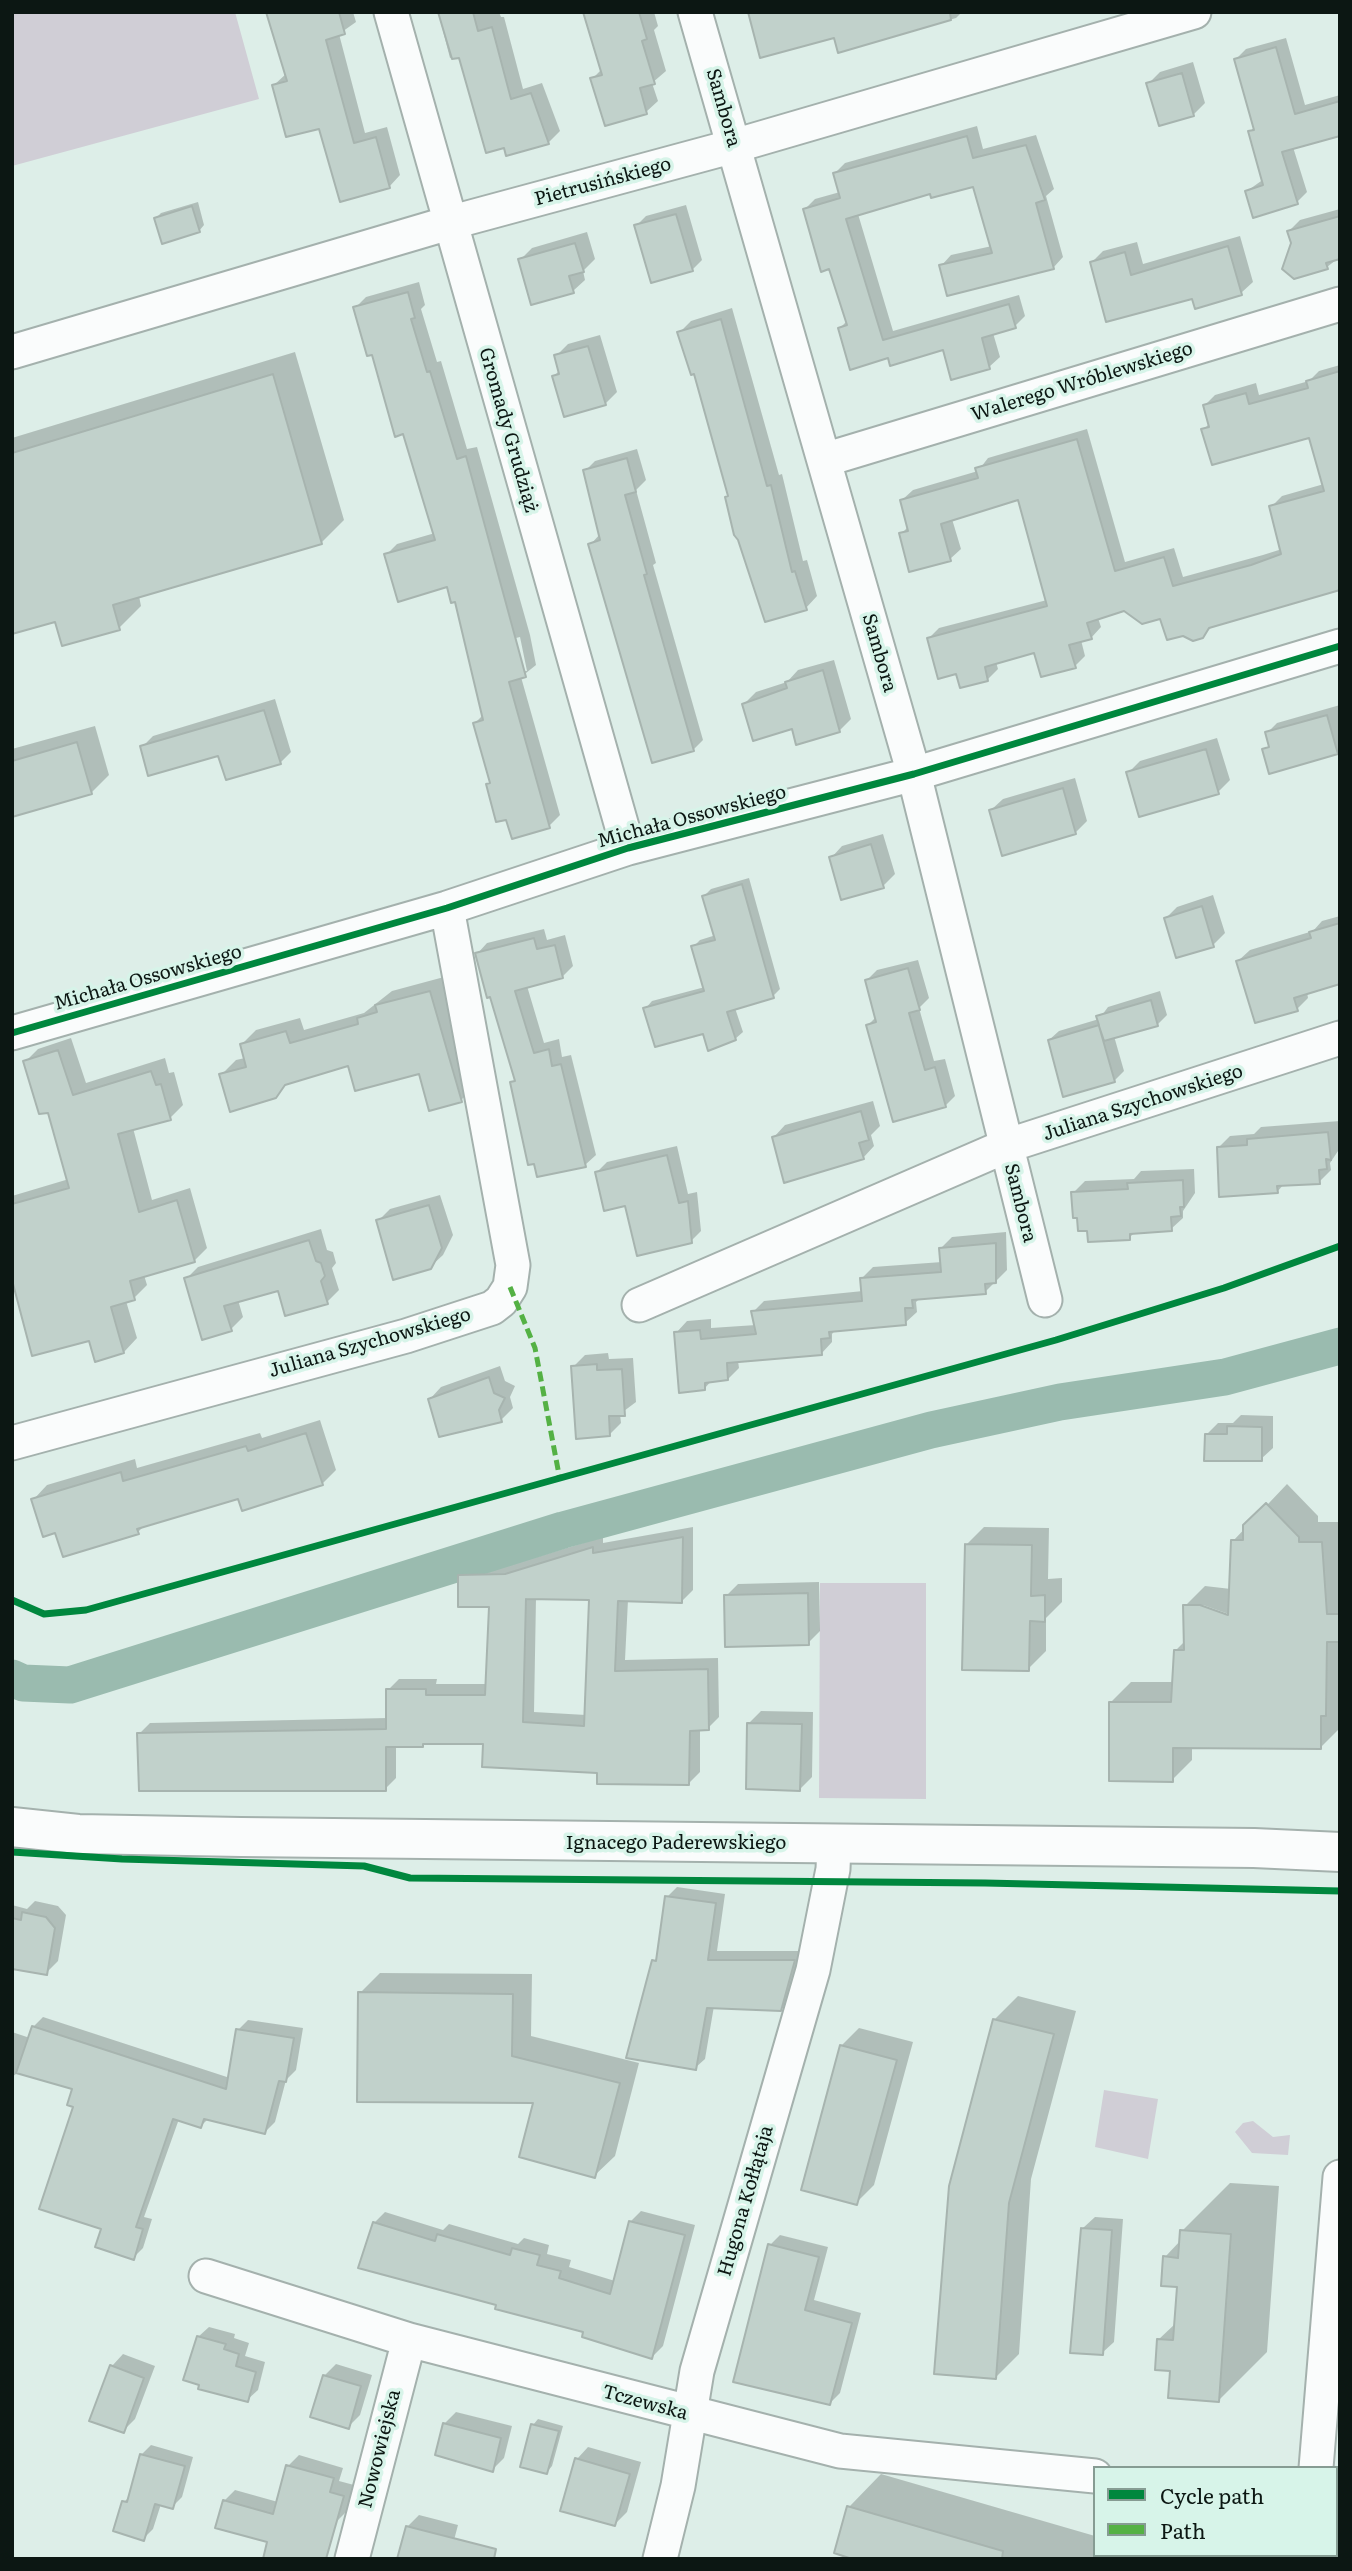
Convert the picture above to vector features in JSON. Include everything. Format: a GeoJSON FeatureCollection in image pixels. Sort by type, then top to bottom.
{"type":"FeatureCollection","features":[{"type":"Feature","properties":{"kind":"main road","name":"Ignacego Paderewskiego"},"geometry":{"type":"LineString","coordinates":[[12,1827],[78,1834],[241,1838],[1254,1848],[1340,1852]]}},
{"type":"Feature","properties":{"kind":"street","name":"Gromady Grudziąż"},"geometry":{"type":"LineString","coordinates":[[391,12],[628,848]]}},
{"type":"Feature","properties":{"kind":"street","name":"Sambora"},"geometry":{"type":"LineString","coordinates":[[695,12],[914,774],[1045,1300]]}},
{"type":"Feature","properties":{"kind":"street","name":"Pietrusińskiego"},"geometry":{"type":"LineString","coordinates":[[12,352],[449,223],[734,146],[1194,12]]}},
{"type":"Feature","properties":{"kind":"street","name":"Walerego Wróblewskiego"},"geometry":{"type":"LineString","coordinates":[[824,460],[1340,304]]}},
{"type":"Feature","properties":{"kind":"street","name":"Michała Ossowskiego"},"geometry":{"type":"LineString","coordinates":[[12,1033],[447,908],[628,848],[914,774],[1340,646]]}},
{"type":"Feature","properties":{"kind":"street","name":"Juliana Szychowskiego"},"geometry":{"type":"LineString","coordinates":[[12,1443],[406,1336],[492,1308],[501,1301],[510,1287],[513,1265],[447,908]]}},
{"type":"Feature","properties":{"kind":"street","name":"Juliana Szychowskiego"},"geometry":{"type":"LineString","coordinates":[[639,1305],[1006,1146],[1340,1038]]}},
{"type":"Feature","properties":{"kind":"street","name":"Hugona Kołłątaja"},"geometry":{"type":"LineString","coordinates":[[660,2559],[691,2415],[697,2371],[813,1970],[833,1869],[834,1844]]}},
{"type":"Feature","properties":{"kind":"street"},"geometry":{"type":"LineString","coordinates":[[1316,2466],[1340,2177]]}},
{"type":"Feature","properties":{"kind":"street","name":"Tczewska"},"geometry":{"type":"LineString","coordinates":[[206,2276],[409,2340],[691,2415],[840,2451],[1093,2476]]}},
{"type":"Feature","properties":{"kind":"street","name":"Nowowiejska"},"geometry":{"type":"LineString","coordinates":[[352,2559],[409,2340]]}},
{"type":"Feature","properties":{"kind":"shaded area"},"geometry":{"type":"Polygon","coordinates":[[[12,12],[235,12],[259,99],[12,166],[12,12]]]}},
{"type":"Feature","properties":{"kind":"shaded area"},"geometry":{"type":"Polygon","coordinates":[[[820,1583],[926,1583],[926,1799],[819,1798],[820,1583]]]}},
{"type":"Feature","properties":{"kind":"shaded area"},"geometry":{"type":"Polygon","coordinates":[[[1104,2090],[1158,2099],[1148,2159],[1095,2147],[1104,2090]]]}},
{"type":"Feature","properties":{"kind":"shaded area"},"geometry":{"type":"Polygon","coordinates":[[[1253,2121],[1273,2137],[1290,2135],[1288,2155],[1252,2153],[1235,2132],[1243,2123],[1253,2121]]]}},
{"type":"Feature","properties":{"kind":"building"},"geometry":{"type":"Polygon","coordinates":[[[266,12],[339,12],[345,34],[326,40],[354,143],[376,137],[390,188],[340,202],[319,129],[286,137],[272,85],[287,81],[266,12]]]}},
{"type":"Feature","properties":{"kind":"building"},"geometry":{"type":"Polygon","coordinates":[[[438,12],[473,12],[478,31],[492,27],[511,99],[531,93],[549,144],[506,156],[504,148],[486,153],[459,58],[452,59],[438,12]]]}},
{"type":"Feature","properties":{"kind":"building"},"geometry":{"type":"Polygon","coordinates":[[[583,12],[639,12],[647,39],[642,41],[655,84],[640,88],[647,114],[605,126],[590,78],[602,75],[583,12]]]}},
{"type":"Feature","properties":{"kind":"building"},"geometry":{"type":"Polygon","coordinates":[[[748,12],[950,12],[951,20],[838,53],[834,38],[760,58],[748,12]]]}},
{"type":"Feature","properties":{"kind":"building"},"geometry":{"type":"Polygon","coordinates":[[[1276,47],[1295,114],[1340,101],[1340,136],[1282,152],[1298,204],[1253,218],[1245,191],[1263,185],[1248,131],[1254,130],[1234,59],[1276,47]]]}},
{"type":"Feature","properties":{"kind":"building"},"geometry":{"type":"Polygon","coordinates":[[[1182,73],[1194,116],[1159,126],[1146,83],[1182,73]]]}},
{"type":"Feature","properties":{"kind":"building"},"geometry":{"type":"Polygon","coordinates":[[[967,136],[973,158],[1026,145],[1045,200],[1036,203],[1054,269],[947,296],[939,265],[992,253],[973,187],[931,198],[930,194],[846,219],[883,340],[1009,304],[1016,328],[982,338],[990,369],[951,380],[943,350],[890,366],[888,358],[850,370],[838,328],[847,325],[829,269],[821,272],[803,209],[840,198],[833,173],[967,136]]]}},
{"type":"Feature","properties":{"kind":"building"},"geometry":{"type":"Polygon","coordinates":[[[192,206],[200,232],[162,244],[154,218],[192,206]]]}},
{"type":"Feature","properties":{"kind":"building"},"geometry":{"type":"Polygon","coordinates":[[[676,214],[693,271],[651,283],[634,225],[676,214]]]}},
{"type":"Feature","properties":{"kind":"building"},"geometry":{"type":"Polygon","coordinates":[[[1340,216],[1340,259],[1326,263],[1328,269],[1294,279],[1282,269],[1291,243],[1287,231],[1340,216]]]}},
{"type":"Feature","properties":{"kind":"building"},"geometry":{"type":"Polygon","coordinates":[[[575,243],[584,272],[569,276],[574,293],[531,305],[518,259],[575,243]]]}},
{"type":"Feature","properties":{"kind":"building"},"geometry":{"type":"Polygon","coordinates":[[[1228,246],[1242,295],[1195,309],[1192,299],[1106,322],[1090,262],[1125,252],[1131,275],[1228,246]]]}},
{"type":"Feature","properties":{"kind":"building"},"geometry":{"type":"Polygon","coordinates":[[[408,292],[415,318],[411,319],[457,459],[466,456],[526,677],[509,682],[550,828],[512,839],[506,820],[496,822],[486,784],[490,783],[473,723],[483,720],[455,602],[451,603],[447,587],[398,602],[384,554],[435,540],[403,434],[395,437],[372,355],[367,356],[353,307],[408,292]]]}},
{"type":"Feature","properties":{"kind":"building"},"geometry":{"type":"Polygon","coordinates":[[[721,319],[767,486],[771,485],[792,572],[795,571],[807,610],[765,622],[734,535],[725,497],[728,496],[694,374],[691,375],[677,332],[721,319]]]}},
{"type":"Feature","properties":{"kind":"building"},"geometry":{"type":"Polygon","coordinates":[[[588,346],[606,405],[564,417],[552,376],[559,374],[554,355],[588,346]]]}},
{"type":"Feature","properties":{"kind":"building"},"geometry":{"type":"Polygon","coordinates":[[[1340,371],[1340,590],[1209,628],[1203,638],[1193,641],[1183,636],[1167,640],[1160,619],[1142,624],[1124,611],[1087,623],[1092,639],[1069,645],[1076,668],[1041,677],[1034,653],[985,667],[988,681],[960,688],[956,674],[938,679],[927,638],[1047,606],[1018,500],[941,524],[951,561],[909,572],[899,533],[908,531],[900,500],[978,478],[975,468],[1077,439],[1115,571],[1164,557],[1173,586],[1251,565],[1281,554],[1269,506],[1324,491],[1309,438],[1212,465],[1201,429],[1209,427],[1203,405],[1246,393],[1249,404],[1308,388],[1306,381],[1340,371]]]}},
{"type":"Feature","properties":{"kind":"building"},"geometry":{"type":"Polygon","coordinates":[[[273,374],[322,544],[113,605],[120,630],[62,646],[55,622],[12,634],[12,453],[273,374]]]}},
{"type":"Feature","properties":{"kind":"building"},"geometry":{"type":"Polygon","coordinates":[[[627,458],[636,492],[625,495],[647,574],[644,575],[694,751],[652,763],[588,544],[600,540],[583,470],[627,458]]]}},
{"type":"Feature","properties":{"kind":"building"},"geometry":{"type":"Polygon","coordinates":[[[823,670],[840,732],[796,745],[792,729],[753,741],[742,704],[787,688],[785,682],[823,670]]]}},
{"type":"Feature","properties":{"kind":"building"},"geometry":{"type":"Polygon","coordinates":[[[264,710],[281,764],[226,780],[218,756],[148,776],[140,746],[264,710]]]}},
{"type":"Feature","properties":{"kind":"building"},"geometry":{"type":"Polygon","coordinates":[[[1327,715],[1338,754],[1269,774],[1262,749],[1269,747],[1265,732],[1327,715]]]}},
{"type":"Feature","properties":{"kind":"building"},"geometry":{"type":"Polygon","coordinates":[[[77,742],[92,794],[12,817],[12,761],[77,742]]]}},
{"type":"Feature","properties":{"kind":"building"},"geometry":{"type":"Polygon","coordinates":[[[1206,749],[1219,794],[1139,817],[1126,772],[1206,749]]]}},
{"type":"Feature","properties":{"kind":"building"},"geometry":{"type":"Polygon","coordinates":[[[1063,788],[1076,834],[1002,856],[989,810],[1063,788]]]}},
{"type":"Feature","properties":{"kind":"building"},"geometry":{"type":"Polygon","coordinates":[[[871,844],[884,888],[841,900],[829,857],[871,844]]]}},
{"type":"Feature","properties":{"kind":"building"},"geometry":{"type":"Polygon","coordinates":[[[742,884],[774,998],[727,1012],[736,1040],[708,1051],[703,1034],[655,1047],[643,1008],[704,991],[691,946],[715,940],[702,896],[742,884]]]}},
{"type":"Feature","properties":{"kind":"building"},"geometry":{"type":"Polygon","coordinates":[[[1202,906],[1214,947],[1176,958],[1164,918],[1202,906]]]}},
{"type":"Feature","properties":{"kind":"building"},"geometry":{"type":"Polygon","coordinates":[[[1340,923],[1340,984],[1294,998],[1298,1011],[1255,1023],[1236,961],[1311,938],[1309,932],[1340,923]]]}},
{"type":"Feature","properties":{"kind":"building"},"geometry":{"type":"Polygon","coordinates":[[[534,938],[537,949],[555,945],[563,978],[515,991],[534,1053],[549,1049],[552,1066],[561,1064],[586,1167],[537,1177],[534,1164],[528,1165],[510,1082],[515,1081],[475,953],[534,938]]]}},
{"type":"Feature","properties":{"kind":"building"},"geometry":{"type":"Polygon","coordinates":[[[908,968],[920,1010],[909,1013],[925,1070],[935,1067],[946,1107],[893,1122],[866,1025],[876,1022],[865,980],[908,968]]]}},
{"type":"Feature","properties":{"kind":"building"},"geometry":{"type":"Polygon","coordinates":[[[430,991],[462,1102],[429,1111],[419,1074],[355,1091],[348,1066],[285,1085],[276,1098],[230,1112],[219,1074],[246,1067],[240,1044],[286,1031],[290,1043],[358,1024],[357,1018],[377,1012],[375,1005],[430,991]]]}},
{"type":"Feature","properties":{"kind":"building"},"geometry":{"type":"Polygon","coordinates":[[[1151,1000],[1158,1026],[1104,1041],[1099,1026],[1115,1082],[1063,1097],[1048,1040],[1099,1025],[1096,1016],[1151,1000]]]}},
{"type":"Feature","properties":{"kind":"building"},"geometry":{"type":"Polygon","coordinates":[[[58,1050],[73,1095],[151,1071],[156,1085],[161,1084],[171,1120],[118,1134],[139,1212],[177,1200],[195,1262],[130,1281],[135,1300],[111,1307],[124,1353],[95,1362],[89,1341],[32,1356],[12,1280],[12,1204],[69,1188],[48,1113],[39,1114],[23,1061],[58,1050]]]}},
{"type":"Feature","properties":{"kind":"building"},"geometry":{"type":"Polygon","coordinates":[[[861,1111],[869,1140],[859,1143],[864,1159],[784,1183],[772,1137],[861,1111]]]}},
{"type":"Feature","properties":{"kind":"building"},"geometry":{"type":"Polygon","coordinates":[[[1328,1132],[1331,1160],[1326,1159],[1327,1169],[1319,1170],[1320,1184],[1277,1186],[1278,1193],[1219,1197],[1217,1147],[1247,1145],[1247,1139],[1328,1132]]]}},
{"type":"Feature","properties":{"kind":"building"},"geometry":{"type":"Polygon","coordinates":[[[667,1155],[679,1203],[688,1201],[692,1243],[637,1256],[625,1206],[604,1211],[595,1172],[667,1155]]]}},
{"type":"Feature","properties":{"kind":"building"},"geometry":{"type":"Polygon","coordinates":[[[1183,1180],[1184,1207],[1180,1207],[1181,1216],[1171,1217],[1172,1231],[1130,1234],[1130,1240],[1088,1242],[1087,1231],[1078,1231],[1077,1218],[1073,1218],[1071,1192],[1128,1189],[1127,1183],[1183,1180]]]}},
{"type":"Feature","properties":{"kind":"building"},"geometry":{"type":"Polygon","coordinates":[[[429,1205],[442,1248],[431,1269],[393,1280],[376,1220],[429,1205]]]}},
{"type":"Feature","properties":{"kind":"building"},"geometry":{"type":"Polygon","coordinates":[[[309,1240],[316,1261],[321,1263],[325,1276],[321,1281],[328,1304],[285,1316],[278,1291],[224,1306],[232,1331],[202,1340],[184,1278],[309,1240]]]}},
{"type":"Feature","properties":{"kind":"building"},"geometry":{"type":"Polygon","coordinates":[[[996,1243],[996,1283],[985,1284],[986,1294],[912,1300],[913,1308],[905,1308],[906,1325],[829,1332],[830,1338],[821,1339],[822,1355],[727,1363],[728,1380],[705,1383],[705,1390],[679,1393],[674,1332],[700,1330],[701,1339],[756,1334],[751,1311],[862,1301],[860,1278],[941,1272],[939,1248],[996,1243]]]}},
{"type":"Feature","properties":{"kind":"building"},"geometry":{"type":"Polygon","coordinates":[[[597,1364],[597,1370],[622,1369],[625,1416],[609,1416],[610,1436],[576,1439],[571,1366],[597,1364]]]}},
{"type":"Feature","properties":{"kind":"building"},"geometry":{"type":"Polygon","coordinates":[[[489,1377],[494,1393],[505,1398],[499,1410],[502,1422],[439,1437],[428,1399],[489,1377]]]}},
{"type":"Feature","properties":{"kind":"building"},"geometry":{"type":"Polygon","coordinates":[[[1227,1426],[1262,1427],[1262,1461],[1204,1461],[1205,1434],[1227,1434],[1227,1426]]]}},
{"type":"Feature","properties":{"kind":"building"},"geometry":{"type":"Polygon","coordinates":[[[306,1433],[323,1485],[242,1511],[238,1499],[137,1529],[139,1534],[63,1557],[55,1533],[43,1537],[31,1499],[121,1472],[123,1481],[246,1446],[248,1451],[306,1433]]]}},
{"type":"Feature","properties":{"kind":"building"},"geometry":{"type":"Polygon","coordinates":[[[1266,1503],[1299,1537],[1299,1542],[1322,1542],[1327,1614],[1340,1614],[1340,1642],[1327,1642],[1326,1716],[1321,1716],[1321,1749],[1173,1748],[1173,1782],[1109,1781],[1109,1702],[1171,1702],[1174,1650],[1184,1650],[1183,1605],[1200,1605],[1228,1615],[1231,1540],[1243,1540],[1243,1525],[1266,1503]]]}},
{"type":"Feature","properties":{"kind":"building"},"geometry":{"type":"Polygon","coordinates":[[[683,1537],[682,1603],[618,1601],[615,1671],[708,1669],[709,1730],[690,1731],[689,1785],[597,1784],[597,1773],[482,1767],[483,1744],[423,1744],[423,1747],[386,1747],[386,1791],[139,1791],[137,1733],[386,1729],[386,1689],[426,1689],[426,1695],[485,1695],[489,1607],[458,1607],[458,1575],[505,1574],[593,1547],[593,1553],[683,1537]],[[526,1599],[523,1722],[584,1726],[589,1600],[526,1599]]]}},
{"type":"Feature","properties":{"kind":"building"},"geometry":{"type":"Polygon","coordinates":[[[965,1544],[1032,1545],[1031,1596],[1045,1595],[1045,1622],[1030,1621],[1029,1671],[962,1670],[965,1544]]]}},
{"type":"Feature","properties":{"kind":"building"},"geometry":{"type":"Polygon","coordinates":[[[808,1593],[809,1645],[725,1647],[724,1595],[808,1593]]]}},
{"type":"Feature","properties":{"kind":"building"},"geometry":{"type":"Polygon","coordinates":[[[747,1723],[802,1724],[800,1791],[746,1789],[747,1723]]]}},
{"type":"Feature","properties":{"kind":"building"},"geometry":{"type":"Polygon","coordinates":[[[665,1896],[716,1903],[708,1960],[795,1960],[781,2011],[707,2008],[696,2070],[626,2058],[652,1960],[656,1961],[665,1896]]]}},
{"type":"Feature","properties":{"kind":"building"},"geometry":{"type":"Polygon","coordinates":[[[22,1912],[46,1917],[55,1928],[47,1975],[12,1969],[12,1918],[21,1920],[22,1912]]]}},
{"type":"Feature","properties":{"kind":"building"},"geometry":{"type":"Polygon","coordinates":[[[358,1992],[513,1994],[512,2056],[620,2083],[595,2178],[519,2157],[533,2103],[357,2102],[358,1992]]]}},
{"type":"Feature","properties":{"kind":"building"},"geometry":{"type":"Polygon","coordinates":[[[993,2019],[1054,2034],[1009,2203],[996,2379],[934,2374],[949,2186],[993,2019]]]}},
{"type":"Feature","properties":{"kind":"building"},"geometry":{"type":"Polygon","coordinates":[[[32,2026],[226,2089],[236,2029],[294,2038],[286,2082],[279,2081],[265,2134],[204,2119],[201,2128],[173,2119],[136,2227],[143,2229],[134,2260],[95,2247],[101,2229],[39,2209],[73,2107],[67,2105],[72,2089],[16,2073],[32,2026]]]}},
{"type":"Feature","properties":{"kind":"building"},"geometry":{"type":"Polygon","coordinates":[[[840,2045],[897,2060],[857,2205],[801,2190],[840,2045]]]}},
{"type":"Feature","properties":{"kind":"building"},"geometry":{"type":"Polygon","coordinates":[[[629,2221],[685,2235],[652,2359],[582,2337],[583,2332],[495,2309],[496,2305],[358,2268],[373,2222],[435,2241],[437,2234],[510,2255],[512,2248],[540,2255],[537,2265],[561,2271],[559,2278],[610,2294],[629,2221]]]}},
{"type":"Feature","properties":{"kind":"building"},"geometry":{"type":"Polygon","coordinates":[[[1081,2228],[1112,2230],[1103,2355],[1070,2353],[1081,2228]]]}},
{"type":"Feature","properties":{"kind":"building"},"geometry":{"type":"Polygon","coordinates":[[[1180,2230],[1231,2234],[1219,2402],[1168,2398],[1170,2371],[1155,2370],[1157,2339],[1173,2340],[1177,2287],[1161,2286],[1163,2256],[1178,2258],[1180,2230]]]}},
{"type":"Feature","properties":{"kind":"building"},"geometry":{"type":"Polygon","coordinates":[[[768,2244],[819,2257],[805,2310],[852,2323],[830,2405],[733,2382],[768,2244]]]}},
{"type":"Feature","properties":{"kind":"building"},"geometry":{"type":"Polygon","coordinates":[[[197,2336],[226,2344],[224,2349],[239,2354],[236,2366],[256,2372],[248,2402],[198,2389],[199,2385],[183,2380],[197,2336]]]}},
{"type":"Feature","properties":{"kind":"building"},"geometry":{"type":"Polygon","coordinates":[[[110,2365],[144,2378],[124,2433],[89,2421],[110,2365]]]}},
{"type":"Feature","properties":{"kind":"building"},"geometry":{"type":"Polygon","coordinates":[[[323,2375],[361,2386],[349,2429],[310,2417],[323,2375]]]}},
{"type":"Feature","properties":{"kind":"building"},"geometry":{"type":"Polygon","coordinates":[[[443,2423],[501,2438],[493,2472],[435,2455],[443,2423]]]}},
{"type":"Feature","properties":{"kind":"building"},"geometry":{"type":"Polygon","coordinates":[[[531,2424],[559,2431],[547,2474],[520,2467],[531,2424]]]}},
{"type":"Feature","properties":{"kind":"building"},"geometry":{"type":"Polygon","coordinates":[[[140,2454],[185,2466],[173,2509],[155,2504],[144,2541],[113,2531],[122,2501],[127,2502],[140,2454]]]}},
{"type":"Feature","properties":{"kind":"building"},"geometry":{"type":"Polygon","coordinates":[[[575,2458],[630,2474],[615,2526],[560,2511],[575,2458]]]}},
{"type":"Feature","properties":{"kind":"building"},"geometry":{"type":"Polygon","coordinates":[[[286,2465],[334,2478],[330,2492],[344,2496],[326,2559],[263,2559],[267,2542],[215,2528],[223,2500],[273,2514],[286,2465]]]}},
{"type":"Feature","properties":{"kind":"building"},"geometry":{"type":"Polygon","coordinates":[[[847,2506],[1003,2551],[1002,2559],[852,2559],[834,2553],[847,2506]]]}},
{"type":"Feature","properties":{"kind":"building"},"geometry":{"type":"Polygon","coordinates":[[[406,2526],[496,2549],[494,2559],[397,2559],[406,2526]]]}},
{"type":"Feature","properties":{"kind":"waterway"},"geometry":{"type":"LineString","coordinates":[[12,1678],[23,1683],[70,1685],[563,1530],[931,1430],[1060,1402],[1225,1377],[1340,1346]]}},
{"type":"Feature","properties":{"kind":"marked path"},"geometry":{"type":"LineString","coordinates":[[510,1287],[535,1348],[560,1480]]}},
{"type":"Feature","properties":{"kind":"cycle path"},"geometry":{"type":"LineString","coordinates":[[12,1033],[447,908],[628,848],[914,774],[1340,646]]}},
{"type":"Feature","properties":{"kind":"cycle path"},"geometry":{"type":"LineString","coordinates":[[12,1600],[44,1614],[86,1610],[1056,1340],[1224,1288],[1340,1246]]}},
{"type":"Feature","properties":{"kind":"cycle path"},"geometry":{"type":"LineString","coordinates":[[12,1852],[122,1859],[364,1866],[410,1878],[985,1883],[1340,1891]]}}]}
